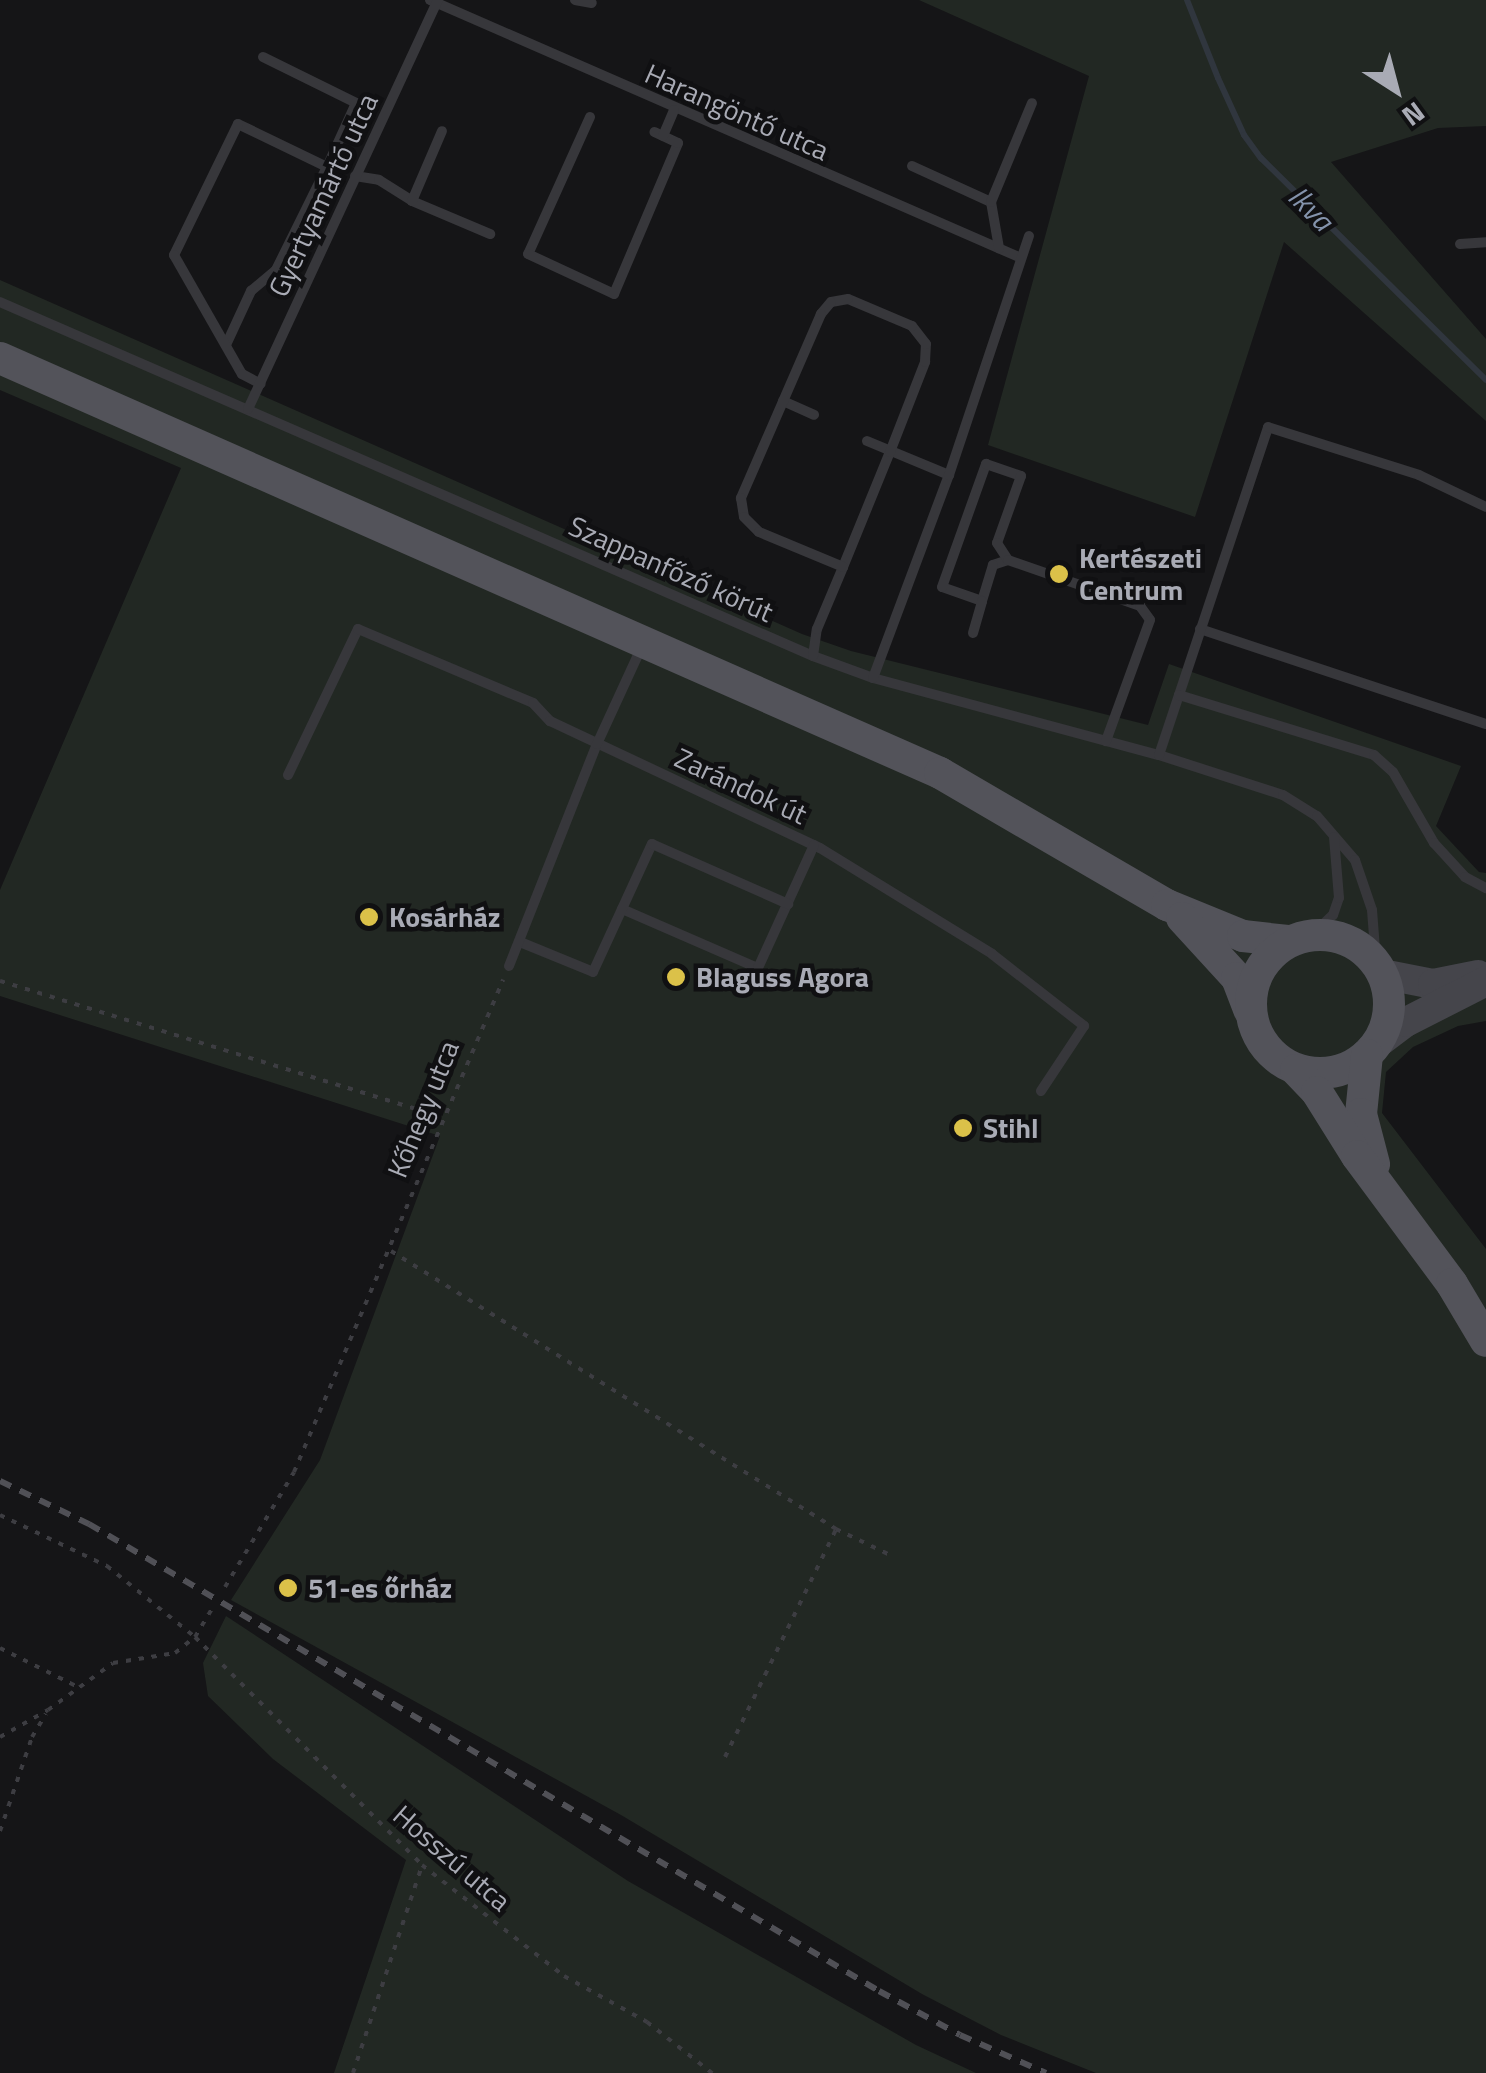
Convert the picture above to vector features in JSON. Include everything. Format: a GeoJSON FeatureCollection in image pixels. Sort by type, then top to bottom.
{"type":"FeatureCollection","features":[{"type":"Feature","properties":{"kind":"main road"},"geometry":{"type":"LineString","coordinates":[[0,358],[940,773],[1168,905],[1243,936],[1349,941],[1379,968],[1433,984],[1486,973]]}},
{"type":"Feature","properties":{"kind":"main road"},"geometry":{"type":"LineString","coordinates":[[1168,905],[1238,978],[1262,1042],[1318,1092],[1357,1156],[1380,1182],[1486,1341]]}},
{"type":"Feature","properties":{"kind":"main road"},"geometry":{"type":"LineString","coordinates":[[1249,1010],[1255,977],[1274,951],[1300,938]]}},
{"type":"Feature","properties":{"kind":"main road"},"geometry":{"type":"LineString","coordinates":[[1379,968],[1390,1002],[1388,1020],[1371,1050],[1361,1114],[1380,1182]]}},
{"type":"Feature","properties":{"kind":"main road"},"geometry":{"type":"LineString","coordinates":[[1296,1070],[1337,1072],[1406,1022],[1486,981]]}},
{"type":"Feature","properties":{"kind":"lane"},"geometry":{"type":"LineString","coordinates":[[576,0],[592,3]]}},
{"type":"Feature","properties":{"kind":"lane","name":"Harangöntő utca"},"geometry":{"type":"LineString","coordinates":[[435,1],[674,110],[1021,258]]}},
{"type":"Feature","properties":{"kind":"lane","name":"Gyertyamártó utca"},"geometry":{"type":"LineString","coordinates":[[248,410],[435,1]]}},
{"type":"Feature","properties":{"kind":"lane"},"geometry":{"type":"LineString","coordinates":[[226,345],[252,291],[276,270],[356,103],[263,57]]}},
{"type":"Feature","properties":{"kind":"lane"},"geometry":{"type":"LineString","coordinates":[[999,248],[991,202],[1032,103]]}},
{"type":"Feature","properties":{"kind":"lane"},"geometry":{"type":"LineString","coordinates":[[590,118],[528,254],[614,294],[678,143],[658,134],[674,110]]}},
{"type":"Feature","properties":{"kind":"lane"},"geometry":{"type":"LineString","coordinates":[[261,384],[242,374],[174,255],[233,122],[326,167]]}},
{"type":"Feature","properties":{"kind":"lane"},"geometry":{"type":"LineString","coordinates":[[412,201],[442,131]]}},
{"type":"Feature","properties":{"kind":"lane"},"geometry":{"type":"LineString","coordinates":[[912,166],[991,202]]}},
{"type":"Feature","properties":{"kind":"lane"},"geometry":{"type":"LineString","coordinates":[[355,176],[379,180],[412,201],[490,234]]}},
{"type":"Feature","properties":{"kind":"lane"},"geometry":{"type":"LineString","coordinates":[[873,678],[1030,236]]}},
{"type":"Feature","properties":{"kind":"lane"},"geometry":{"type":"LineString","coordinates":[[1460,244],[1486,242]]}},
{"type":"Feature","properties":{"kind":"lane"},"geometry":{"type":"LineString","coordinates":[[813,656],[817,629],[926,362],[926,344],[912,326],[848,299],[831,302],[821,314],[741,498],[744,517],[759,532],[842,567]]}},
{"type":"Feature","properties":{"kind":"lane","name":"Szappanfőző körút"},"geometry":{"type":"LineString","coordinates":[[0,302],[813,656],[873,678],[1158,755],[1283,795],[1317,816],[1355,860],[1366,882],[1379,968]]}},
{"type":"Feature","properties":{"kind":"lane"},"geometry":{"type":"LineString","coordinates":[[783,401],[814,415]]}},
{"type":"Feature","properties":{"kind":"lane"},"geometry":{"type":"LineString","coordinates":[[1158,755],[1268,427],[1419,476],[1486,508]]}},
{"type":"Feature","properties":{"kind":"lane"},"geometry":{"type":"LineString","coordinates":[[866,441],[948,475]]}},
{"type":"Feature","properties":{"kind":"lane"},"geometry":{"type":"LineString","coordinates":[[982,602],[942,587],[986,464],[1021,476],[997,544],[1008,560],[1140,606],[1150,620],[1106,741]]}},
{"type":"Feature","properties":{"kind":"lane"},"geometry":{"type":"LineString","coordinates":[[974,633],[993,565],[1008,560]]}},
{"type":"Feature","properties":{"kind":"lane"},"geometry":{"type":"LineString","coordinates":[[1200,628],[1486,724]]}},
{"type":"Feature","properties":{"kind":"lane","name":"Zarándok út"},"geometry":{"type":"LineString","coordinates":[[288,775],[358,629],[533,703],[550,721],[814,845],[992,954],[1084,1026],[1041,1091]]}},
{"type":"Feature","properties":{"kind":"lane"},"geometry":{"type":"LineString","coordinates":[[509,966],[597,744],[645,640]]}},
{"type":"Feature","properties":{"kind":"lane"},"geometry":{"type":"LineString","coordinates":[[1178,694],[1374,755],[1393,772],[1434,843],[1466,876],[1486,888]]}},
{"type":"Feature","properties":{"kind":"lane"},"geometry":{"type":"LineString","coordinates":[[1300,938],[1333,914],[1339,898],[1334,836]]}},
{"type":"Feature","properties":{"kind":"lane"},"geometry":{"type":"LineString","coordinates":[[520,942],[593,972],[652,844],[788,904]]}},
{"type":"Feature","properties":{"kind":"lane"},"geometry":{"type":"LineString","coordinates":[[622,909],[758,968],[814,845]]}},
{"type":"Feature","properties":{"kind":"path","name":"Kőhegy utca"},"geometry":{"type":"LineString","coordinates":[[225,1587],[294,1472],[509,966]]}},
{"type":"Feature","properties":{"kind":"path"},"geometry":{"type":"LineString","coordinates":[[0,981],[442,1117]]}},
{"type":"Feature","properties":{"kind":"path"},"geometry":{"type":"LineString","coordinates":[[391,1251],[836,1530],[892,1556]]}},
{"type":"Feature","properties":{"kind":"path","name":"Hosszú utca"},"geometry":{"type":"LineString","coordinates":[[0,1516],[107,1566],[196,1637],[422,1865],[564,1976],[647,2022],[712,2073]]}},
{"type":"Feature","properties":{"kind":"path"},"geometry":{"type":"LineString","coordinates":[[726,1757],[836,1530]]}},
{"type":"Feature","properties":{"kind":"path"},"geometry":{"type":"LineString","coordinates":[[0,1737],[48,1710],[76,1686],[113,1663],[176,1653],[196,1637],[212,1609]]}},
{"type":"Feature","properties":{"kind":"path"},"geometry":{"type":"LineString","coordinates":[[0,1648],[76,1686]]}},
{"type":"Feature","properties":{"kind":"path"},"geometry":{"type":"LineString","coordinates":[[0,1832],[32,1737],[48,1710]]}},
{"type":"Feature","properties":{"kind":"path"},"geometry":{"type":"LineString","coordinates":[[353,2073],[422,1865]]}},
{"type":"Feature","properties":{"kind":"shaded area"},"geometry":{"type":"Polygon","coordinates":[[[919,0],[1486,0],[1486,126],[1438,128],[1331,162],[1486,339],[1486,421],[1284,242],[1195,517],[988,445],[1089,76],[919,0]]]}},
{"type":"Feature","properties":{"kind":"shaded area"},"geometry":{"type":"Polygon","coordinates":[[[0,280],[802,634],[851,651],[1148,725],[1169,664],[1461,766],[1436,826],[1479,872],[1486,873],[1486,1021],[1458,1026],[1413,1047],[1386,1072],[1382,1113],[1486,1249],[1486,2073],[1096,2073],[1001,2035],[922,1994],[621,1815],[231,1600],[320,1460],[440,1136],[0,996],[0,890],[181,468],[0,390],[0,280]]]}},
{"type":"Feature","properties":{"kind":"shaded area"},"geometry":{"type":"Polygon","coordinates":[[[226,1616],[628,1881],[916,2045],[976,2073],[334,2073],[406,1860],[273,1759],[208,1696],[203,1663],[226,1616]]]}},
{"type":"Feature","properties":{"kind":"waterway","name":"Ikva"},"geometry":{"type":"LineString","coordinates":[[1187,0],[1244,135],[1261,158],[1486,380]]}},
{"type":"Feature","properties":{"kind":"railway"},"geometry":{"type":"LineString","coordinates":[[0,1481],[89,1524],[879,1991],[960,2035],[1046,2073]]}},
{"type":"Feature","properties":{"kind":"place","name":"Kertészeti Centrum"},"geometry":{"type":"Point","coordinates":[1059,574]}},
{"type":"Feature","properties":{"kind":"place","name":"Kosárház"},"geometry":{"type":"Point","coordinates":[369,917]}},
{"type":"Feature","properties":{"kind":"place","name":"Blaguss Agora"},"geometry":{"type":"Point","coordinates":[676,977]}},
{"type":"Feature","properties":{"kind":"place","name":"Stihl"},"geometry":{"type":"Point","coordinates":[963,1128]}},
{"type":"Feature","properties":{"kind":"place","name":"51-es őrház"},"geometry":{"type":"Point","coordinates":[288,1588]}}]}
